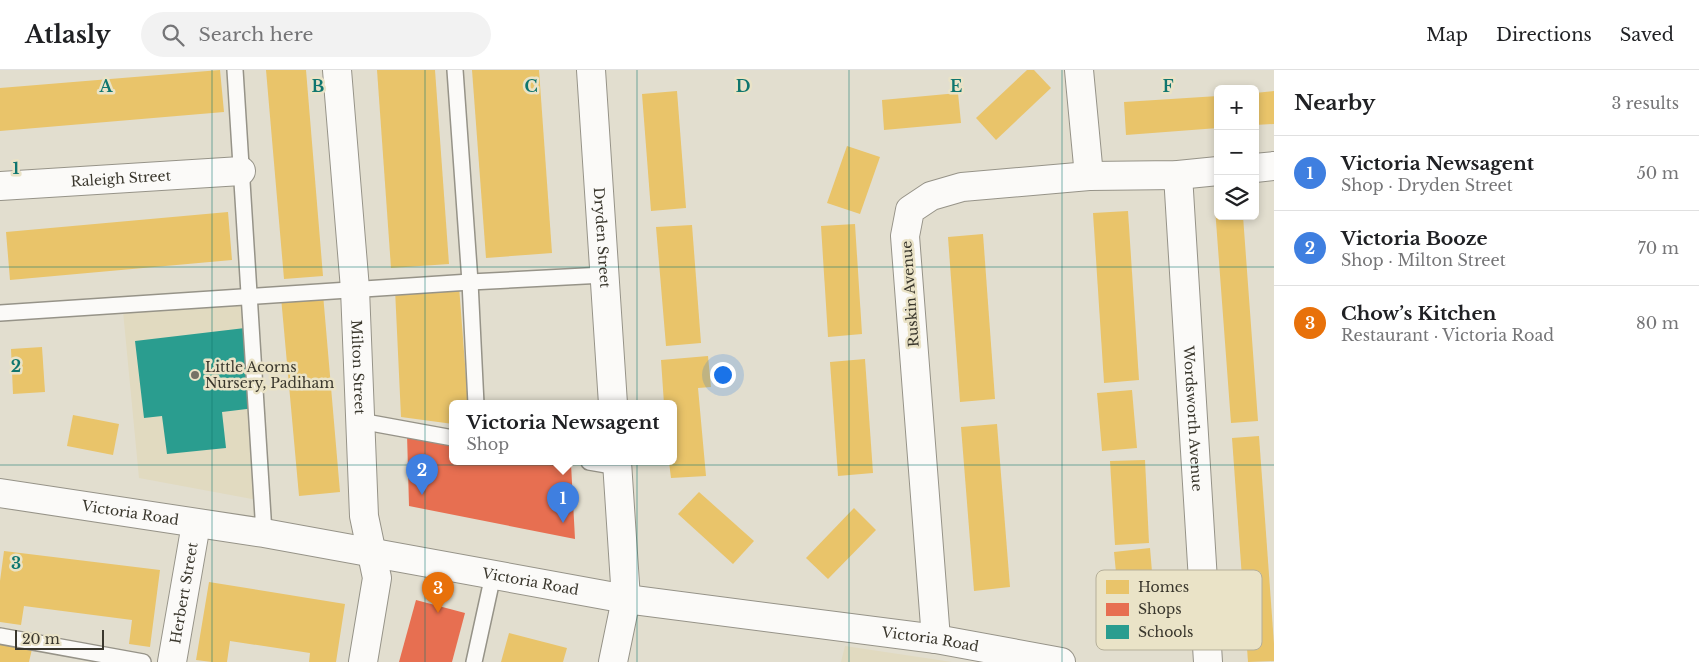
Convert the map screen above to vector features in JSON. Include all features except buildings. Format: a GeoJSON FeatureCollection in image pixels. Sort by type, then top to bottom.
{"type":"FeatureCollection","features":[{"type":"Feature","properties":{"kind":"street","name":"Milton Street"},"geometry":{"type":"LineString","coordinates":[[337,70],[355,289],[364,516],[377,578],[363,662]]}},
{"type":"Feature","properties":{"kind":"street","name":"Dryden Street"},"geometry":{"type":"LineString","coordinates":[[591,70],[613,400]]}},
{"type":"Feature","properties":{"kind":"street"},"geometry":{"type":"LineString","coordinates":[[1079,70],[1090,176]]}},
{"type":"Feature","properties":{"kind":"street"},"geometry":{"type":"LineString","coordinates":[[1259,168],[1274,166]]}},
{"type":"Feature","properties":{"kind":"street","name":"Raleigh Street"},"geometry":{"type":"LineString","coordinates":[[0,186],[241,171]]}},
{"type":"Feature","properties":{"kind":"street","name":"Ruskin Avenue"},"geometry":{"type":"LineString","coordinates":[[936,639],[905,236],[910,210],[931,196],[962,187],[1090,176],[1178,175],[1214,171]]}},
{"type":"Feature","properties":{"kind":"street","name":"Wordsworth Avenue"},"geometry":{"type":"LineString","coordinates":[[1178,175],[1202,570]]}},
{"type":"Feature","properties":{"kind":"street"},"geometry":{"type":"LineString","coordinates":[[613,662],[626,599],[618,465]]}},
{"type":"Feature","properties":{"kind":"street","name":"Victoria Road"},"geometry":{"type":"LineString","coordinates":[[0,493],[264,533],[626,599],[936,639],[1061,662]]}},
{"type":"Feature","properties":{"kind":"street","name":"Herbert Street"},"geometry":{"type":"LineString","coordinates":[[172,662],[196,524]]}},
{"type":"Feature","properties":{"kind":"lane"},"geometry":{"type":"LineString","coordinates":[[235,70],[264,533]]}},
{"type":"Feature","properties":{"kind":"lane"},"geometry":{"type":"LineString","coordinates":[[455,70],[470,282],[476,400]]}},
{"type":"Feature","properties":{"kind":"lane"},"geometry":{"type":"LineString","coordinates":[[0,313],[355,289],[604,275]]}},
{"type":"Feature","properties":{"kind":"lane"},"geometry":{"type":"LineString","coordinates":[[360,421],[449,437]]}},
{"type":"Feature","properties":{"kind":"lane"},"geometry":{"type":"LineString","coordinates":[[474,662],[493,575]]}},
{"type":"Feature","properties":{"kind":"lane"},"geometry":{"type":"LineString","coordinates":[[0,636],[73,655],[143,662]]}},
{"type":"Feature","properties":{"kind":"shaded area"},"geometry":{"type":"Polygon","coordinates":[[[244,302],[258,500],[139,478],[123,311],[244,302]]]}},
{"type":"Feature","properties":{"kind":"shaded area"},"geometry":{"type":"Polygon","coordinates":[[[845,646],[952,662],[841,662],[845,646]]]}},
{"type":"Feature","properties":{"kind":"place","name":"Little Acorns Nursery, Padiham"},"geometry":{"type":"Point","coordinates":[195,375]}},
{"type":"Feature","properties":{"kind":"place","name":"Victoria Booze"},"geometry":{"type":"Point","coordinates":[422,495]}},
{"type":"Feature","properties":{"kind":"place","name":"Victoria Newsagent"},"geometry":{"type":"Point","coordinates":[563,523]}},
{"type":"Feature","properties":{"kind":"place","name":"Chow’s Kitchen"},"geometry":{"type":"Point","coordinates":[438,613]}}]}
